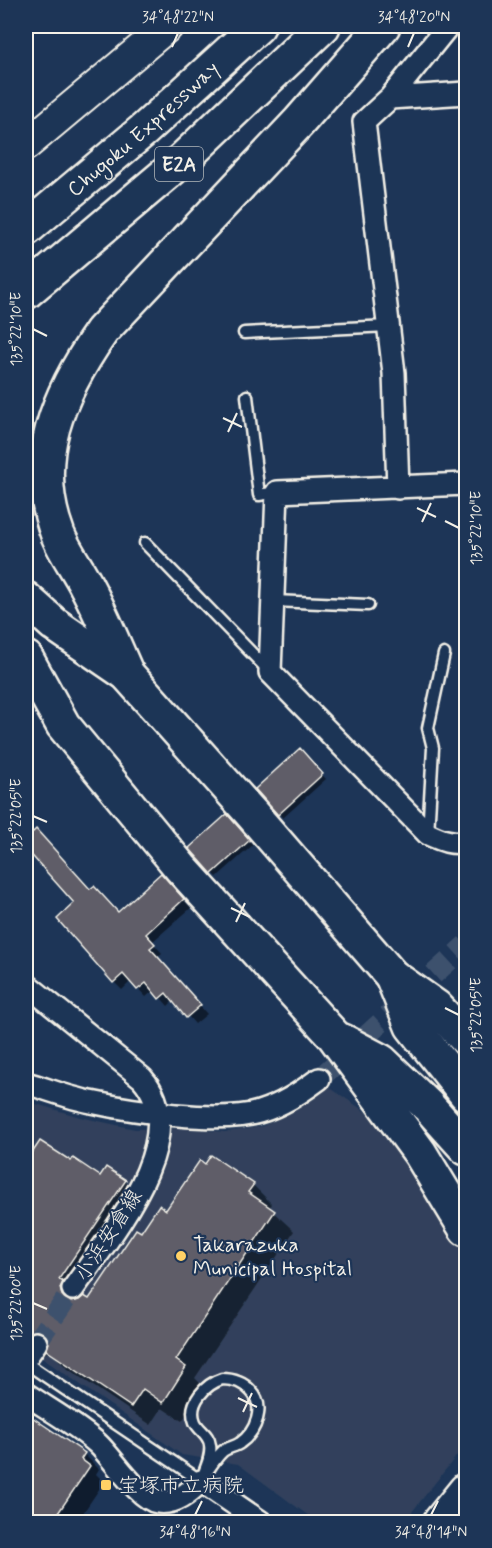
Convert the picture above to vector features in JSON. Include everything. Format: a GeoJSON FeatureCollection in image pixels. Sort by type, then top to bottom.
{"type":"FeatureCollection","features":[{"type":"Feature","properties":{"kind":"highway","name":"Chugoku Expressway"},"geometry":{"type":"LineString","coordinates":[[26,229],[145,129],[258,26]]}},
{"type":"Feature","properties":{"kind":"highway","name":"E2A"},"geometry":{"type":"LineString","coordinates":[[26,291],[180,162],[323,26]]}},
{"type":"Feature","properties":{"kind":"highway"},"geometry":{"type":"LineString","coordinates":[[128,674],[87,586],[69,559],[58,535],[51,510],[46,486],[46,461],[50,436],[64,394],[80,362],[102,331],[299,122],[383,26]]}},
{"type":"Feature","properties":{"kind":"highway"},"geometry":{"type":"LineString","coordinates":[[26,598],[54,624],[128,674],[392,976],[436,1007],[466,1039]]}},
{"type":"Feature","properties":{"kind":"highway"},"geometry":{"type":"LineString","coordinates":[[26,658],[63,725]]}},
{"type":"Feature","properties":{"kind":"highway"},"geometry":{"type":"LineString","coordinates":[[26,694],[63,725],[181,868],[334,1036],[420,1153],[466,1229]]}},
{"type":"Feature","properties":{"kind":"highway"},"geometry":{"type":"LineString","coordinates":[[392,976],[412,1026],[466,1094]]}},
{"type":"Feature","properties":{"kind":"highway"},"geometry":{"type":"LineString","coordinates":[[334,1036],[381,1062],[428,1106],[466,1148]]}},
{"type":"Feature","properties":{"kind":"highway"},"geometry":{"type":"LineString","coordinates":[[440,1522],[466,1490]]}},
{"type":"Feature","properties":{"kind":"main road"},"geometry":{"type":"LineString","coordinates":[[26,145],[168,26]]}},
{"type":"Feature","properties":{"kind":"street"},"geometry":{"type":"LineString","coordinates":[[398,488],[394,373],[364,122],[390,98],[448,26]]}},
{"type":"Feature","properties":{"kind":"street"},"geometry":{"type":"LineString","coordinates":[[390,98],[466,93]]}},
{"type":"Feature","properties":{"kind":"street"},"geometry":{"type":"LineString","coordinates":[[466,484],[277,492],[270,672],[428,834],[445,842],[466,841]]}},
{"type":"Feature","properties":{"kind":"street"},"geometry":{"type":"LineString","coordinates":[[26,984],[142,1078],[152,1090],[159,1112]]}},
{"type":"Feature","properties":{"kind":"street"},"geometry":{"type":"LineString","coordinates":[[26,1083],[91,1102],[199,1116],[239,1116],[279,1104],[300,1093],[319,1079]]}},
{"type":"Feature","properties":{"kind":"street","name":"小浜安倉線"},"geometry":{"type":"LineString","coordinates":[[73,1289],[139,1192],[160,1129],[159,1112]]}},
{"type":"Feature","properties":{"kind":"street"},"geometry":{"type":"LineString","coordinates":[[26,1394],[98,1444],[140,1492],[149,1499],[156,1502],[176,1500],[190,1492],[201,1480],[261,1522]]}},
{"type":"Feature","properties":{"kind":"lane"},"geometry":{"type":"LineString","coordinates":[[244,333],[389,326]]}},
{"type":"Feature","properties":{"kind":"lane"},"geometry":{"type":"LineString","coordinates":[[247,396],[259,495],[277,492]]}},
{"type":"Feature","properties":{"kind":"lane"},"geometry":{"type":"LineString","coordinates":[[145,543],[270,672]]}},
{"type":"Feature","properties":{"kind":"lane"},"geometry":{"type":"LineString","coordinates":[[273,602],[368,605]]}},
{"type":"Feature","properties":{"kind":"lane"},"geometry":{"type":"LineString","coordinates":[[428,834],[433,748],[428,728],[444,654]]}},
{"type":"Feature","properties":{"kind":"lane"},"geometry":{"type":"LineString","coordinates":[[26,1364],[201,1480]]}},
{"type":"Feature","properties":{"kind":"lane"},"geometry":{"type":"LineString","coordinates":[[230,1379],[238,1381],[256,1396],[260,1411],[252,1429],[244,1439],[224,1450],[201,1480],[211,1449],[206,1434],[196,1424],[194,1410],[197,1401],[201,1393],[214,1382],[230,1379]]}},
{"type":"Feature","properties":{"kind":"shaded area"},"geometry":{"type":"Polygon","coordinates":[[[326,1085],[382,1123],[459,1236],[466,1250],[466,1444],[404,1522],[317,1522],[238,1464],[182,1455],[26,1347],[26,1101],[80,1117],[135,1129],[192,1128],[225,1132],[263,1126],[312,1100],[326,1085]]]}},
{"type":"Feature","properties":{"kind":"building"},"geometry":{"type":"Polygon","coordinates":[[[300,748],[323,774],[278,815],[255,789],[300,748]]]}},
{"type":"Feature","properties":{"kind":"building"},"geometry":{"type":"Polygon","coordinates":[[[227,814],[250,840],[212,874],[189,848],[227,814]]]}},
{"type":"Feature","properties":{"kind":"building"},"geometry":{"type":"Polygon","coordinates":[[[36,829],[90,889],[94,886],[118,912],[161,873],[184,899],[146,934],[155,944],[150,948],[201,1005],[186,1018],[166,993],[159,999],[146,983],[137,990],[123,974],[113,983],[57,919],[74,903],[26,849],[26,839],[36,829]]]}},
{"type":"Feature","properties":{"kind":"building","name":"Takarazuka Municipal Hospital"},"geometry":{"type":"Polygon","coordinates":[[[40,1141],[71,1161],[73,1158],[100,1176],[106,1167],[126,1180],[59,1279],[63,1282],[60,1288],[62,1295],[71,1302],[84,1296],[89,1299],[136,1229],[141,1232],[159,1205],[166,1210],[200,1160],[205,1164],[211,1155],[254,1184],[248,1192],[275,1211],[176,1360],[186,1367],[163,1403],[143,1389],[131,1407],[46,1350],[49,1343],[44,1333],[36,1330],[26,1336],[26,1162],[40,1141]]]}},
{"type":"Feature","properties":{"kind":"building"},"geometry":{"type":"Polygon","coordinates":[[[26,1413],[85,1453],[81,1459],[90,1466],[52,1522],[26,1522],[26,1413]]]}},
{"type":"Feature","properties":{"kind":"tunnel"},"geometry":{"type":"LineString","coordinates":[[319,1079],[466,945]]}},
{"type":"Feature","properties":{"kind":"tunnel"},"geometry":{"type":"LineString","coordinates":[[36,1343],[73,1289]]}},
{"type":"Feature","properties":{"kind":"place","name":"Takarazuka Municipal Hospital"},"geometry":{"type":"Point","coordinates":[181,1256]}},
{"type":"Feature","properties":{"kind":"place","name":"宝塚市立病院"},"geometry":{"type":"Point","coordinates":[106,1485]}}]}
